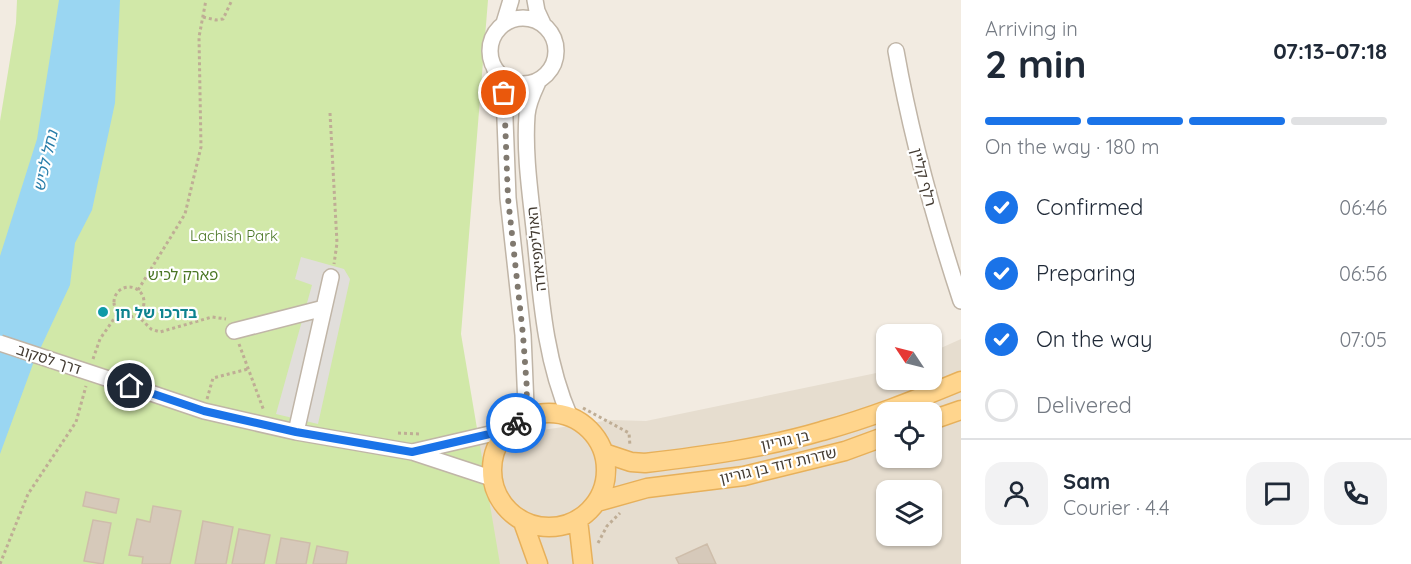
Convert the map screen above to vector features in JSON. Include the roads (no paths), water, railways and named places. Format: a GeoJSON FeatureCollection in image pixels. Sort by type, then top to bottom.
{"type":"FeatureCollection","features":[{"type":"Feature","properties":{"kind":"main road","name":"בן גוריון"},"geometry":{"type":"LineString","coordinates":[[604,453],[645,464],[753,447],[820,432],[876,415],[961,381]]}},
{"type":"Feature","properties":{"kind":"main road"},"geometry":{"type":"LineString","coordinates":[[942,417],[961,410]]}},
{"type":"Feature","properties":{"kind":"main road"},"geometry":{"type":"LineString","coordinates":[[554,412],[570,417],[585,425],[596,438],[604,453],[606,470],[604,486],[597,502],[578,520],[560,527],[541,528],[523,522],[508,512],[497,496],[491,478],[491,461],[497,444],[514,425],[537,414],[554,412]]}},
{"type":"Feature","properties":{"kind":"main road","name":"שדרות דוד בן גוריון"},"geometry":{"type":"LineString","coordinates":[[597,502],[647,488],[744,476],[845,451],[876,440]]}},
{"type":"Feature","properties":{"kind":"main road"},"geometry":{"type":"LineString","coordinates":[[578,520],[583,564]]}},
{"type":"Feature","properties":{"kind":"main road"},"geometry":{"type":"LineString","coordinates":[[523,522],[538,564]]}},
{"type":"Feature","properties":{"kind":"street"},"geometry":{"type":"LineString","coordinates":[[504,23],[520,17],[528,17],[543,24],[555,39],[557,53],[552,67],[539,80],[528,84],[509,81],[500,75],[490,58],[492,38],[504,23],[511,0]]}},
{"type":"Feature","properties":{"kind":"street"},"geometry":{"type":"LineString","coordinates":[[535,0],[543,24]]}},
{"type":"Feature","properties":{"kind":"street","name":"רלף קליין"},"geometry":{"type":"LineString","coordinates":[[896,51],[906,106],[925,182],[961,301]]}},
{"type":"Feature","properties":{"kind":"street","name":"האולימפיאדה"},"geometry":{"type":"LineString","coordinates":[[494,67],[505,101],[508,198],[527,390],[526,406],[514,425]]}},
{"type":"Feature","properties":{"kind":"street","name":"האולימפיאדה"},"geometry":{"type":"LineString","coordinates":[[539,80],[531,97],[527,114],[530,191],[546,341],[570,417]]}},
{"type":"Feature","properties":{"kind":"street"},"geometry":{"type":"LineString","coordinates":[[296,432],[331,277]]}},
{"type":"Feature","properties":{"kind":"street"},"geometry":{"type":"LineString","coordinates":[[232,325],[324,308]]}},
{"type":"Feature","properties":{"kind":"street","name":"דרך לסקוב"},"geometry":{"type":"LineString","coordinates":[[0,344],[204,411],[296,432],[412,452],[491,478]]}},
{"type":"Feature","properties":{"kind":"street","name":"דרך לסקוב"},"geometry":{"type":"LineString","coordinates":[[412,452],[514,425]]}},
{"type":"Feature","properties":{"kind":"water","name":"נחל לכיש"},"geometry":{"type":"Polygon","coordinates":[[[59,0],[120,0],[115,103],[92,210],[75,243],[70,285],[33,364],[0,454],[0,256],[37,139],[59,0]]]}},
{"type":"Feature","properties":{"kind":"place","name":"בדרכו של חן"},"geometry":{"type":"Point","coordinates":[103,312]}},
{"type":"Feature","properties":{"kind":"park label","name":"Lachish Park"},"geometry":{"type":"Point","coordinates":[234,235]}},
{"type":"Feature","properties":{"kind":"park label","name":"פארק לכיש"},"geometry":{"type":"Point","coordinates":[183,274]}}]}
